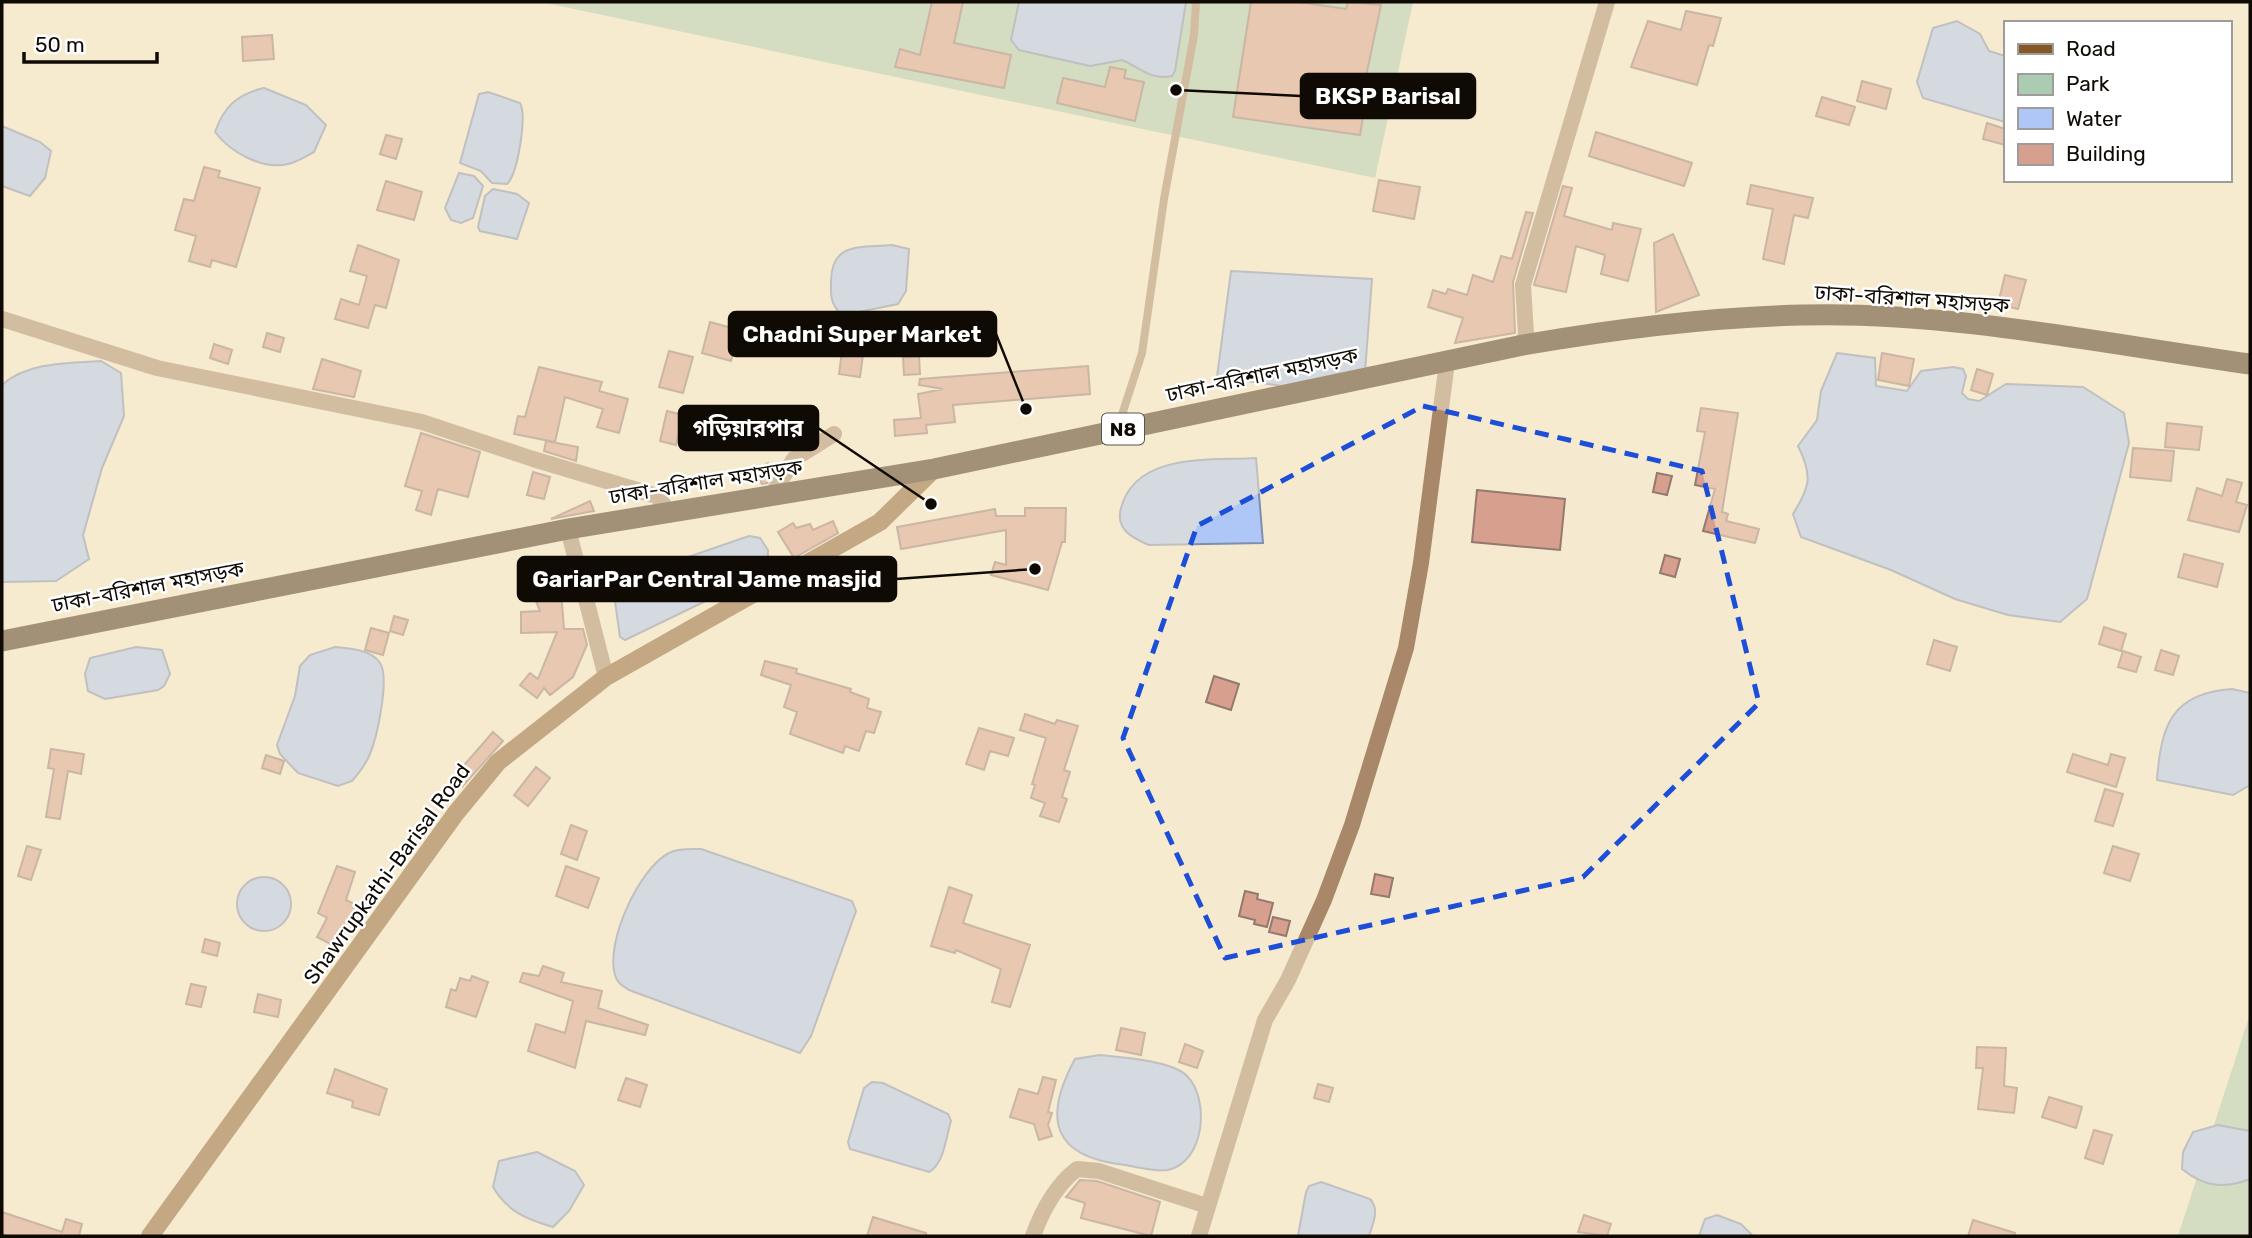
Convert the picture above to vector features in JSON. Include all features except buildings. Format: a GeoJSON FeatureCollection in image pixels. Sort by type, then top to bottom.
{"type":"FeatureCollection","features":[{"type":"Feature","properties":{"kind":"highway","name":"ঢাকা-বরিশাল মহাসড়ক"},"geometry":{"type":"LineString","coordinates":[[2,641],[568,530],[934,469],[1597,332],[1803,314],[1898,318],[1984,327],[2250,364]]}},
{"type":"Feature","properties":{"kind":"main road","name":"Shawrupkathi-Barisal Road"},"geometry":{"type":"LineString","coordinates":[[150,1236],[465,803],[499,762],[606,677],[880,522],[934,469]]}},
{"type":"Feature","properties":{"kind":"street"},"geometry":{"type":"LineString","coordinates":[[1524,345],[1526,334],[1523,285],[1607,2]]}},
{"type":"Feature","properties":{"kind":"street"},"geometry":{"type":"LineString","coordinates":[[2,319],[157,368],[435,425],[533,459],[657,496],[670,513]]}},
{"type":"Feature","properties":{"kind":"street"},"geometry":{"type":"LineString","coordinates":[[1199,1236],[1265,1020],[1288,980],[1325,900],[1352,825],[1406,648],[1421,563],[1447,362]]}},
{"type":"Feature","properties":{"kind":"street"},"geometry":{"type":"LineString","coordinates":[[771,496],[794,459],[834,434]]}},
{"type":"Feature","properties":{"kind":"street"},"geometry":{"type":"LineString","coordinates":[[568,530],[606,677]]}},
{"type":"Feature","properties":{"kind":"street"},"geometry":{"type":"LineString","coordinates":[[1033,1236],[1041,1213],[1066,1178],[1077,1169],[1099,1171],[1207,1206]]}},
{"type":"Feature","properties":{"kind":"lane"},"geometry":{"type":"LineString","coordinates":[[1117,430],[1142,353],[1196,2]]}},
{"type":"Feature","properties":{"kind":"highlighted area"},"geometry":{"type":"Polygon","coordinates":[[[1423,406],[1702,471],[1759,703],[1583,877],[1225,958],[1123,738],[1197,526],[1423,406]]]}},
{"type":"Feature","properties":{"kind":"green space"},"geometry":{"type":"Polygon","coordinates":[[[541,2],[1413,2],[1375,178],[541,2]]]}},
{"type":"Feature","properties":{"kind":"green space"},"geometry":{"type":"Polygon","coordinates":[[[2250,1014],[2250,1236],[2178,1236],[2250,1014]]]}},
{"type":"Feature","properties":{"kind":"water"},"geometry":{"type":"Polygon","coordinates":[[[1019,2],[1186,2],[1175,71],[1172,76],[1158,77],[1122,60],[1090,66],[1019,50],[1011,40],[1019,2]]]}},
{"type":"Feature","properties":{"kind":"water"},"geometry":{"type":"Polygon","coordinates":[[[1957,21],[1980,34],[1989,51],[2004,56],[2004,122],[1923,98],[1917,82],[1933,28],[1957,21]]]}},
{"type":"Feature","properties":{"kind":"water"},"geometry":{"type":"Polygon","coordinates":[[[264,88],[306,105],[326,125],[314,152],[288,164],[257,162],[229,146],[215,132],[223,115],[233,103],[264,88]]]}},
{"type":"Feature","properties":{"kind":"water"},"geometry":{"type":"Polygon","coordinates":[[[488,92],[520,103],[522,110],[518,157],[507,184],[492,183],[481,171],[460,163],[479,94],[488,92]]]}},
{"type":"Feature","properties":{"kind":"water"},"geometry":{"type":"Polygon","coordinates":[[[2,126],[40,142],[51,151],[45,178],[30,196],[2,186],[2,126]]]}},
{"type":"Feature","properties":{"kind":"water"},"geometry":{"type":"Polygon","coordinates":[[[459,173],[474,176],[483,186],[473,218],[461,223],[451,220],[445,208],[459,173]]]}},
{"type":"Feature","properties":{"kind":"water"},"geometry":{"type":"Polygon","coordinates":[[[493,189],[517,194],[529,203],[517,239],[480,231],[478,227],[485,196],[493,189]]]}},
{"type":"Feature","properties":{"kind":"water"},"geometry":{"type":"Polygon","coordinates":[[[892,245],[909,249],[906,291],[898,304],[849,314],[839,312],[831,294],[833,268],[837,259],[850,249],[892,245]]]}},
{"type":"Feature","properties":{"kind":"water"},"geometry":{"type":"Polygon","coordinates":[[[1231,271],[1372,279],[1365,372],[1319,391],[1217,377],[1231,271]]]}},
{"type":"Feature","properties":{"kind":"water"},"geometry":{"type":"Polygon","coordinates":[[[1837,353],[1875,358],[1876,386],[1907,391],[1921,371],[1953,367],[1963,369],[1966,376],[1962,393],[1968,399],[1979,401],[2006,384],[2083,387],[2124,413],[2129,443],[2087,599],[2060,622],[2008,615],[1955,599],[1891,570],[1801,537],[1793,514],[1808,481],[1806,465],[1798,446],[1817,420],[1821,391],[1837,353]]]}},
{"type":"Feature","properties":{"kind":"water"},"geometry":{"type":"Polygon","coordinates":[[[101,361],[121,373],[124,416],[102,468],[83,535],[89,559],[56,581],[2,582],[2,385],[12,377],[36,368],[62,363],[101,361]]]}},
{"type":"Feature","properties":{"kind":"water"},"geometry":{"type":"Polygon","coordinates":[[[1256,458],[1263,543],[1149,545],[1131,536],[1120,522],[1121,508],[1129,490],[1142,477],[1158,468],[1197,460],[1256,458]]]}},
{"type":"Feature","properties":{"kind":"water"},"geometry":{"type":"Polygon","coordinates":[[[749,536],[760,538],[768,550],[768,571],[625,640],[620,637],[613,587],[615,582],[749,536]]]}},
{"type":"Feature","properties":{"kind":"water"},"geometry":{"type":"Polygon","coordinates":[[[136,647],[162,650],[170,674],[164,686],[158,690],[105,699],[88,691],[85,674],[90,658],[136,647]]]}},
{"type":"Feature","properties":{"kind":"water"},"geometry":{"type":"Polygon","coordinates":[[[335,647],[360,650],[372,655],[380,663],[384,681],[379,722],[370,754],[352,781],[338,786],[298,773],[280,754],[277,745],[295,696],[300,666],[310,655],[335,647]]]}},
{"type":"Feature","properties":{"kind":"water"},"geometry":{"type":"Polygon","coordinates":[[[2232,689],[2250,693],[2250,785],[2233,795],[2157,780],[2162,743],[2173,715],[2196,697],[2232,689]]]}},
{"type":"Feature","properties":{"kind":"water"},"geometry":{"type":"Polygon","coordinates":[[[701,849],[852,901],[856,911],[811,1036],[800,1053],[629,990],[616,978],[613,961],[620,926],[646,874],[672,851],[701,849]]]}},
{"type":"Feature","properties":{"kind":"water"},"geometry":{"type":"Polygon","coordinates":[[[264,877],[283,885],[291,904],[283,923],[264,931],[245,923],[237,904],[245,885],[264,877]]]}},
{"type":"Feature","properties":{"kind":"water"},"geometry":{"type":"Polygon","coordinates":[[[1100,1055],[1159,1063],[1187,1076],[1199,1099],[1200,1129],[1190,1155],[1180,1165],[1168,1170],[1158,1170],[1101,1161],[1082,1154],[1069,1144],[1061,1132],[1057,1117],[1065,1081],[1075,1059],[1100,1055]]]}},
{"type":"Feature","properties":{"kind":"water"},"geometry":{"type":"Polygon","coordinates":[[[872,1082],[883,1083],[948,1114],[951,1121],[944,1149],[938,1163],[929,1172],[850,1149],[848,1142],[864,1088],[872,1082]]]}},
{"type":"Feature","properties":{"kind":"water"},"geometry":{"type":"Polygon","coordinates":[[[2218,1125],[2250,1131],[2250,1179],[2223,1185],[2206,1183],[2182,1169],[2183,1152],[2193,1132],[2218,1125]]]}},
{"type":"Feature","properties":{"kind":"water"},"geometry":{"type":"Polygon","coordinates":[[[537,1152],[575,1171],[584,1185],[569,1211],[553,1227],[511,1209],[493,1187],[499,1161],[537,1152]]]}},
{"type":"Feature","properties":{"kind":"water"},"geometry":{"type":"Polygon","coordinates":[[[1321,1182],[1370,1199],[1375,1212],[1369,1236],[1298,1236],[1306,1192],[1309,1186],[1321,1182]]]}},
{"type":"Feature","properties":{"kind":"water"},"geometry":{"type":"Polygon","coordinates":[[[1717,1215],[1741,1224],[1753,1236],[1699,1236],[1705,1219],[1717,1215]]]}},
{"type":"Feature","properties":{"kind":"place","name":"BKSP Barisal"},"geometry":{"type":"Point","coordinates":[1176,90]}},
{"type":"Feature","properties":{"kind":"place","name":"Chadni Super Market"},"geometry":{"type":"Point","coordinates":[1026,409]}},
{"type":"Feature","properties":{"kind":"place","name":"গড়িয়ারপার"},"geometry":{"type":"Point","coordinates":[931,504]}},
{"type":"Feature","properties":{"kind":"place","name":"GariarPar Central Jame masjid"},"geometry":{"type":"Point","coordinates":[1035,569]}}]}
